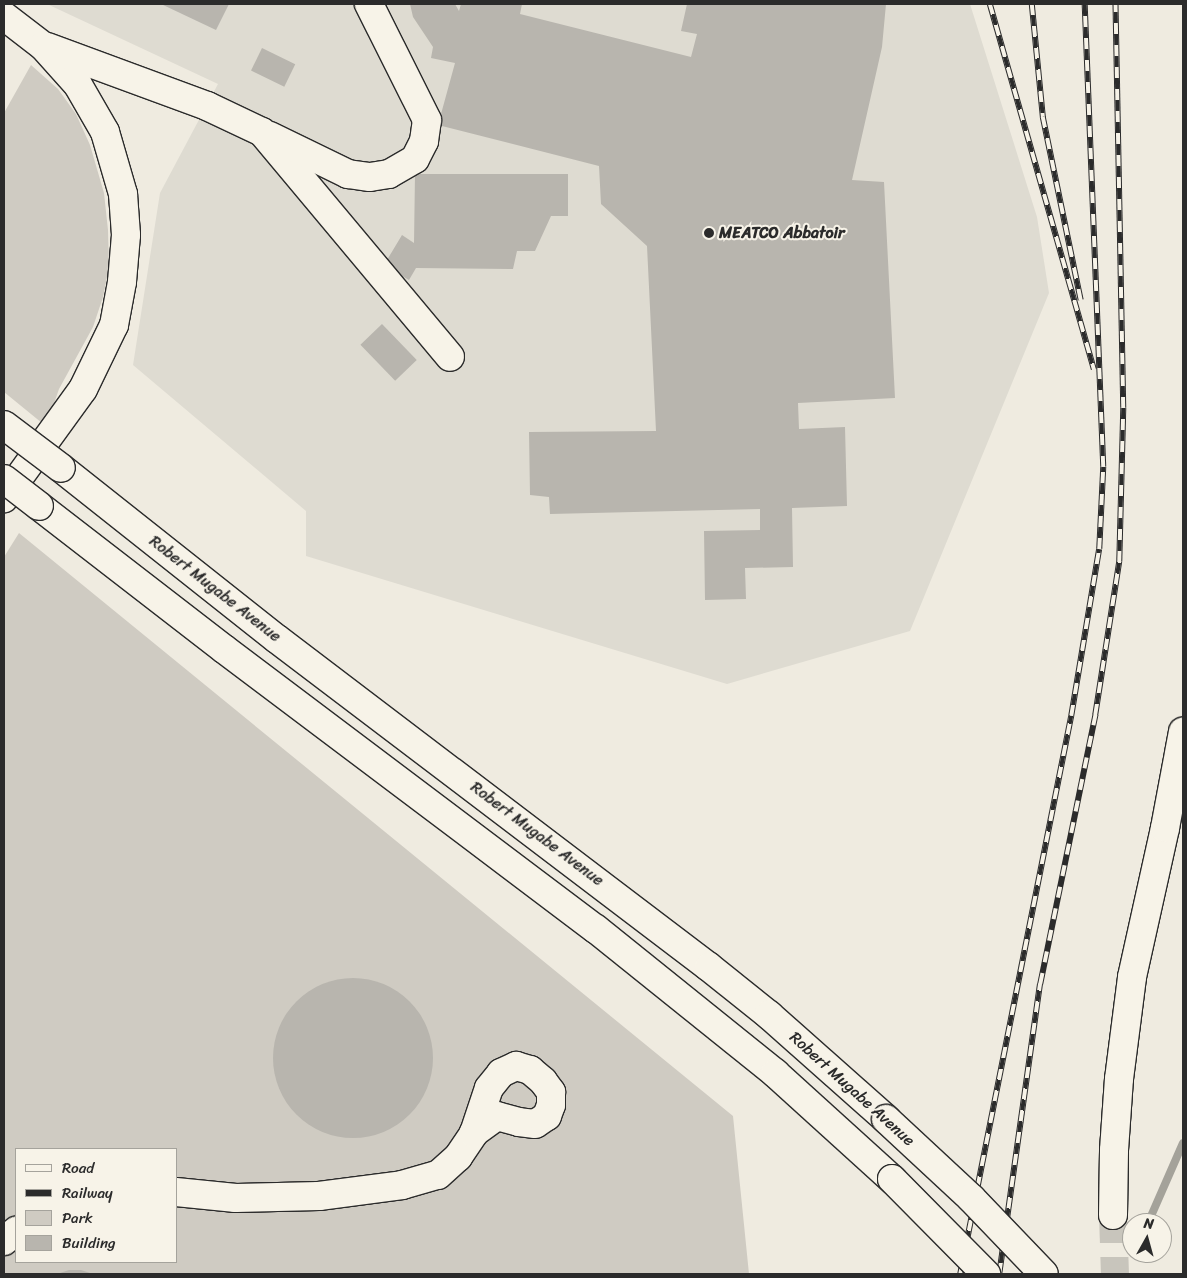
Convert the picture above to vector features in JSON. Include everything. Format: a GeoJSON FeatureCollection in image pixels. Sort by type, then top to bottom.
{"type":"FeatureCollection","features":[{"type":"Feature","properties":{"kind":"main road"},"geometry":{"type":"LineString","coordinates":[[43,46],[208,106],[348,174],[370,177],[389,174],[415,159],[424,141],[426,120],[369,4]]}},
{"type":"Feature","properties":{"kind":"main road"},"geometry":{"type":"LineString","coordinates":[[4,16],[43,46],[78,85],[105,132],[123,194],[125,244],[114,325],[82,389],[4,498]]}},
{"type":"Feature","properties":{"kind":"main road"},"geometry":{"type":"LineString","coordinates":[[262,132],[450,357]]}},
{"type":"Feature","properties":{"kind":"main road","name":"Robert Mugabe Avenue"},"geometry":{"type":"LineString","coordinates":[[4,425],[278,639],[709,966],[769,1015],[886,1119],[971,1198],[1044,1274]]}},
{"type":"Feature","properties":{"kind":"main road"},"geometry":{"type":"LineString","coordinates":[[4,480],[216,643],[596,929],[775,1073],[892,1178],[986,1274]]}},
{"type":"Feature","properties":{"kind":"main road"},"geometry":{"type":"LineString","coordinates":[[1113,1215],[1114,1150],[1119,1079],[1132,977],[1165,828],[1183,732]]}},
{"type":"Feature","properties":{"kind":"main road"},"geometry":{"type":"LineString","coordinates":[[178,1192],[236,1198],[319,1196],[402,1185],[438,1175],[458,1157],[474,1133]]}},
{"type":"Feature","properties":{"kind":"main road"},"geometry":{"type":"LineString","coordinates":[[4,1242],[15,1232]]}},
{"type":"Feature","properties":{"kind":"shaded area"},"geometry":{"type":"Polygon","coordinates":[[[47,4],[970,4],[1037,217],[1049,293],[910,631],[727,684],[306,556],[306,511],[133,365],[160,193],[218,84],[47,4]]]}},
{"type":"Feature","properties":{"kind":"green space"},"geometry":{"type":"Polygon","coordinates":[[[31,65],[58,89],[76,114],[90,145],[104,193],[108,230],[109,267],[103,297],[93,327],[59,389],[50,415],[42,423],[4,392],[4,113],[31,65]]]}},
{"type":"Feature","properties":{"kind":"green space"},"geometry":{"type":"Polygon","coordinates":[[[19,533],[733,1116],[749,1274],[4,1274],[4,557],[19,533]]]}},
{"type":"Feature","properties":{"kind":"building"},"geometry":{"type":"Polygon","coordinates":[[[161,4],[229,4],[216,30],[161,4]]]}},
{"type":"Feature","properties":{"kind":"building"},"geometry":{"type":"Polygon","coordinates":[[[410,4],[455,4],[459,11],[461,4],[522,4],[520,14],[691,57],[697,34],[681,31],[687,4],[886,4],[882,47],[852,180],[884,182],[895,398],[798,403],[799,429],[845,427],[847,506],[792,508],[793,567],[745,568],[746,599],[705,600],[704,531],[760,530],[760,509],[550,514],[549,497],[530,495],[529,432],[656,431],[647,246],[601,204],[599,166],[438,125],[455,63],[431,58],[433,47],[413,17],[410,4]]]}},
{"type":"Feature","properties":{"kind":"building"},"geometry":{"type":"Polygon","coordinates":[[[262,48],[295,64],[284,87],[251,70],[262,48]]]}},
{"type":"Feature","properties":{"kind":"building"},"geometry":{"type":"Polygon","coordinates":[[[415,174],[568,174],[568,216],[551,216],[535,251],[517,251],[513,269],[416,268],[409,280],[384,265],[402,235],[414,243],[415,174]]]}},
{"type":"Feature","properties":{"kind":"building"},"geometry":{"type":"Polygon","coordinates":[[[382,324],[417,360],[395,381],[360,345],[382,324]]]}},
{"type":"Feature","properties":{"kind":"building"},"geometry":{"type":"Polygon","coordinates":[[[361,978],[391,987],[410,1001],[420,1013],[427,1027],[432,1042],[432,1074],[427,1089],[420,1103],[410,1115],[398,1125],[376,1135],[361,1138],[345,1138],[330,1135],[308,1125],[286,1103],[274,1074],[273,1050],[276,1035],[286,1013],[308,991],[337,979],[361,978]]]}},
{"type":"Feature","properties":{"kind":"building"},"geometry":{"type":"Polygon","coordinates":[[[69,1270],[81,1270],[93,1274],[57,1274],[69,1270]]]}},
{"type":"Feature","properties":{"kind":"waterway"},"geometry":{"type":"LineString","coordinates":[[1152,1213],[1183,1143]]}},
{"type":"Feature","properties":{"kind":"tunnel"},"geometry":{"type":"LineString","coordinates":[[1113,1215],[1115,1274]]}},
{"type":"Feature","properties":{"kind":"railway"},"geometry":{"type":"LineString","coordinates":[[990,4],[1094,369]]}},
{"type":"Feature","properties":{"kind":"railway"},"geometry":{"type":"LineString","coordinates":[[1032,4],[1043,117],[1081,300]]}},
{"type":"Feature","properties":{"kind":"railway"},"geometry":{"type":"LineString","coordinates":[[960,1274],[1071,716],[1099,549],[1103,467],[1084,4]]}},
{"type":"Feature","properties":{"kind":"railway"},"geometry":{"type":"LineString","coordinates":[[999,1274],[1040,984],[1095,715],[1119,562],[1123,408],[1115,4]]}},
{"type":"Feature","properties":{"kind":"place","name":"MEATCO Abbatoir"},"geometry":{"type":"Point","coordinates":[709,233]}}]}
